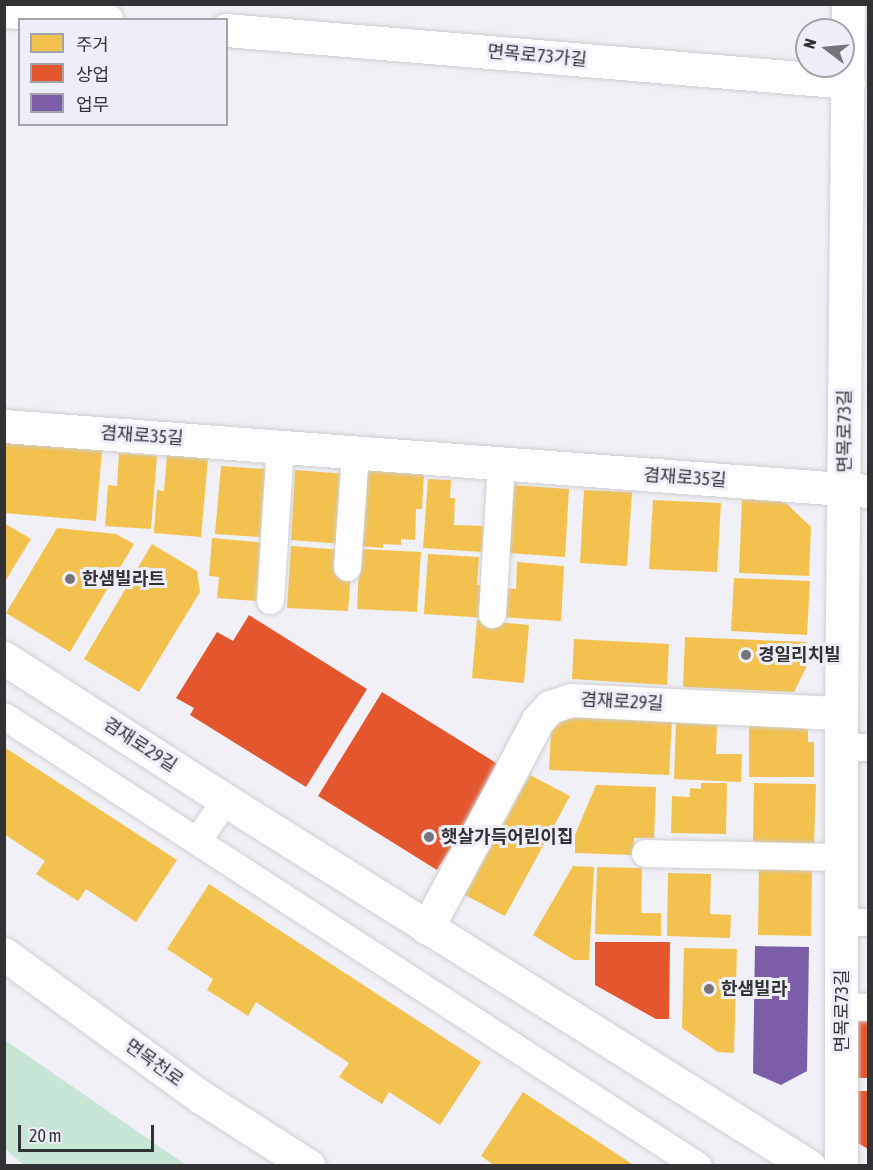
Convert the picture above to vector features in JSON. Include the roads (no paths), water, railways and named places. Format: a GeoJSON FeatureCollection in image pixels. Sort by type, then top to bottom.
{"type":"FeatureCollection","features":[{"type":"Feature","properties":{"kind":"street","name":"면목로73길"},"geometry":{"type":"LineString","coordinates":[[841,1166],[855,1006],[855,922],[841,857],[855,747],[841,713],[856,490],[848,4]]}},
{"type":"Feature","properties":{"kind":"street"},"geometry":{"type":"LineString","coordinates":[[4,11],[84,18]]}},
{"type":"Feature","properties":{"kind":"street","name":"면목로73가길"},"geometry":{"type":"LineString","coordinates":[[228,30],[848,82]]}},
{"type":"Feature","properties":{"kind":"street","name":"겸재로35길"},"geometry":{"type":"LineString","coordinates":[[4,426],[856,490]]}},
{"type":"Feature","properties":{"kind":"street","name":"겸재로29길"},"geometry":{"type":"LineString","coordinates":[[4,658],[225,800],[809,1166]]}},
{"type":"Feature","properties":{"kind":"street","name":"겸재로29길"},"geometry":{"type":"LineString","coordinates":[[428,928],[538,720],[543,713],[560,702],[571,700],[841,713]]}},
{"type":"Feature","properties":{"kind":"street","name":"면목천로"},"geometry":{"type":"LineString","coordinates":[[4,954],[201,1097],[309,1166]]}},
{"type":"Feature","properties":{"kind":"lane"},"geometry":{"type":"LineString","coordinates":[[270,600],[280,447]]}},
{"type":"Feature","properties":{"kind":"lane"},"geometry":{"type":"LineString","coordinates":[[347,567],[355,453]]}},
{"type":"Feature","properties":{"kind":"lane"},"geometry":{"type":"LineString","coordinates":[[492,614],[501,464]]}},
{"type":"Feature","properties":{"kind":"lane"},"geometry":{"type":"LineString","coordinates":[[4,716],[698,1166]]}},
{"type":"Feature","properties":{"kind":"lane"},"geometry":{"type":"LineString","coordinates":[[197,841],[225,800]]}},
{"type":"Feature","properties":{"kind":"lane"},"geometry":{"type":"LineString","coordinates":[[645,853],[841,857]]}},
{"type":"Feature","properties":{"kind":"place","name":"한샘빌라트"},"geometry":{"type":"Point","coordinates":[70,579]}},
{"type":"Feature","properties":{"kind":"place","name":"경일리치빌"},"geometry":{"type":"Point","coordinates":[746,655]}},
{"type":"Feature","properties":{"kind":"place","name":"햇살가득어린이집"},"geometry":{"type":"Point","coordinates":[429,837]}},
{"type":"Feature","properties":{"kind":"place","name":"한샘빌라"},"geometry":{"type":"Point","coordinates":[709,989]}}]}
